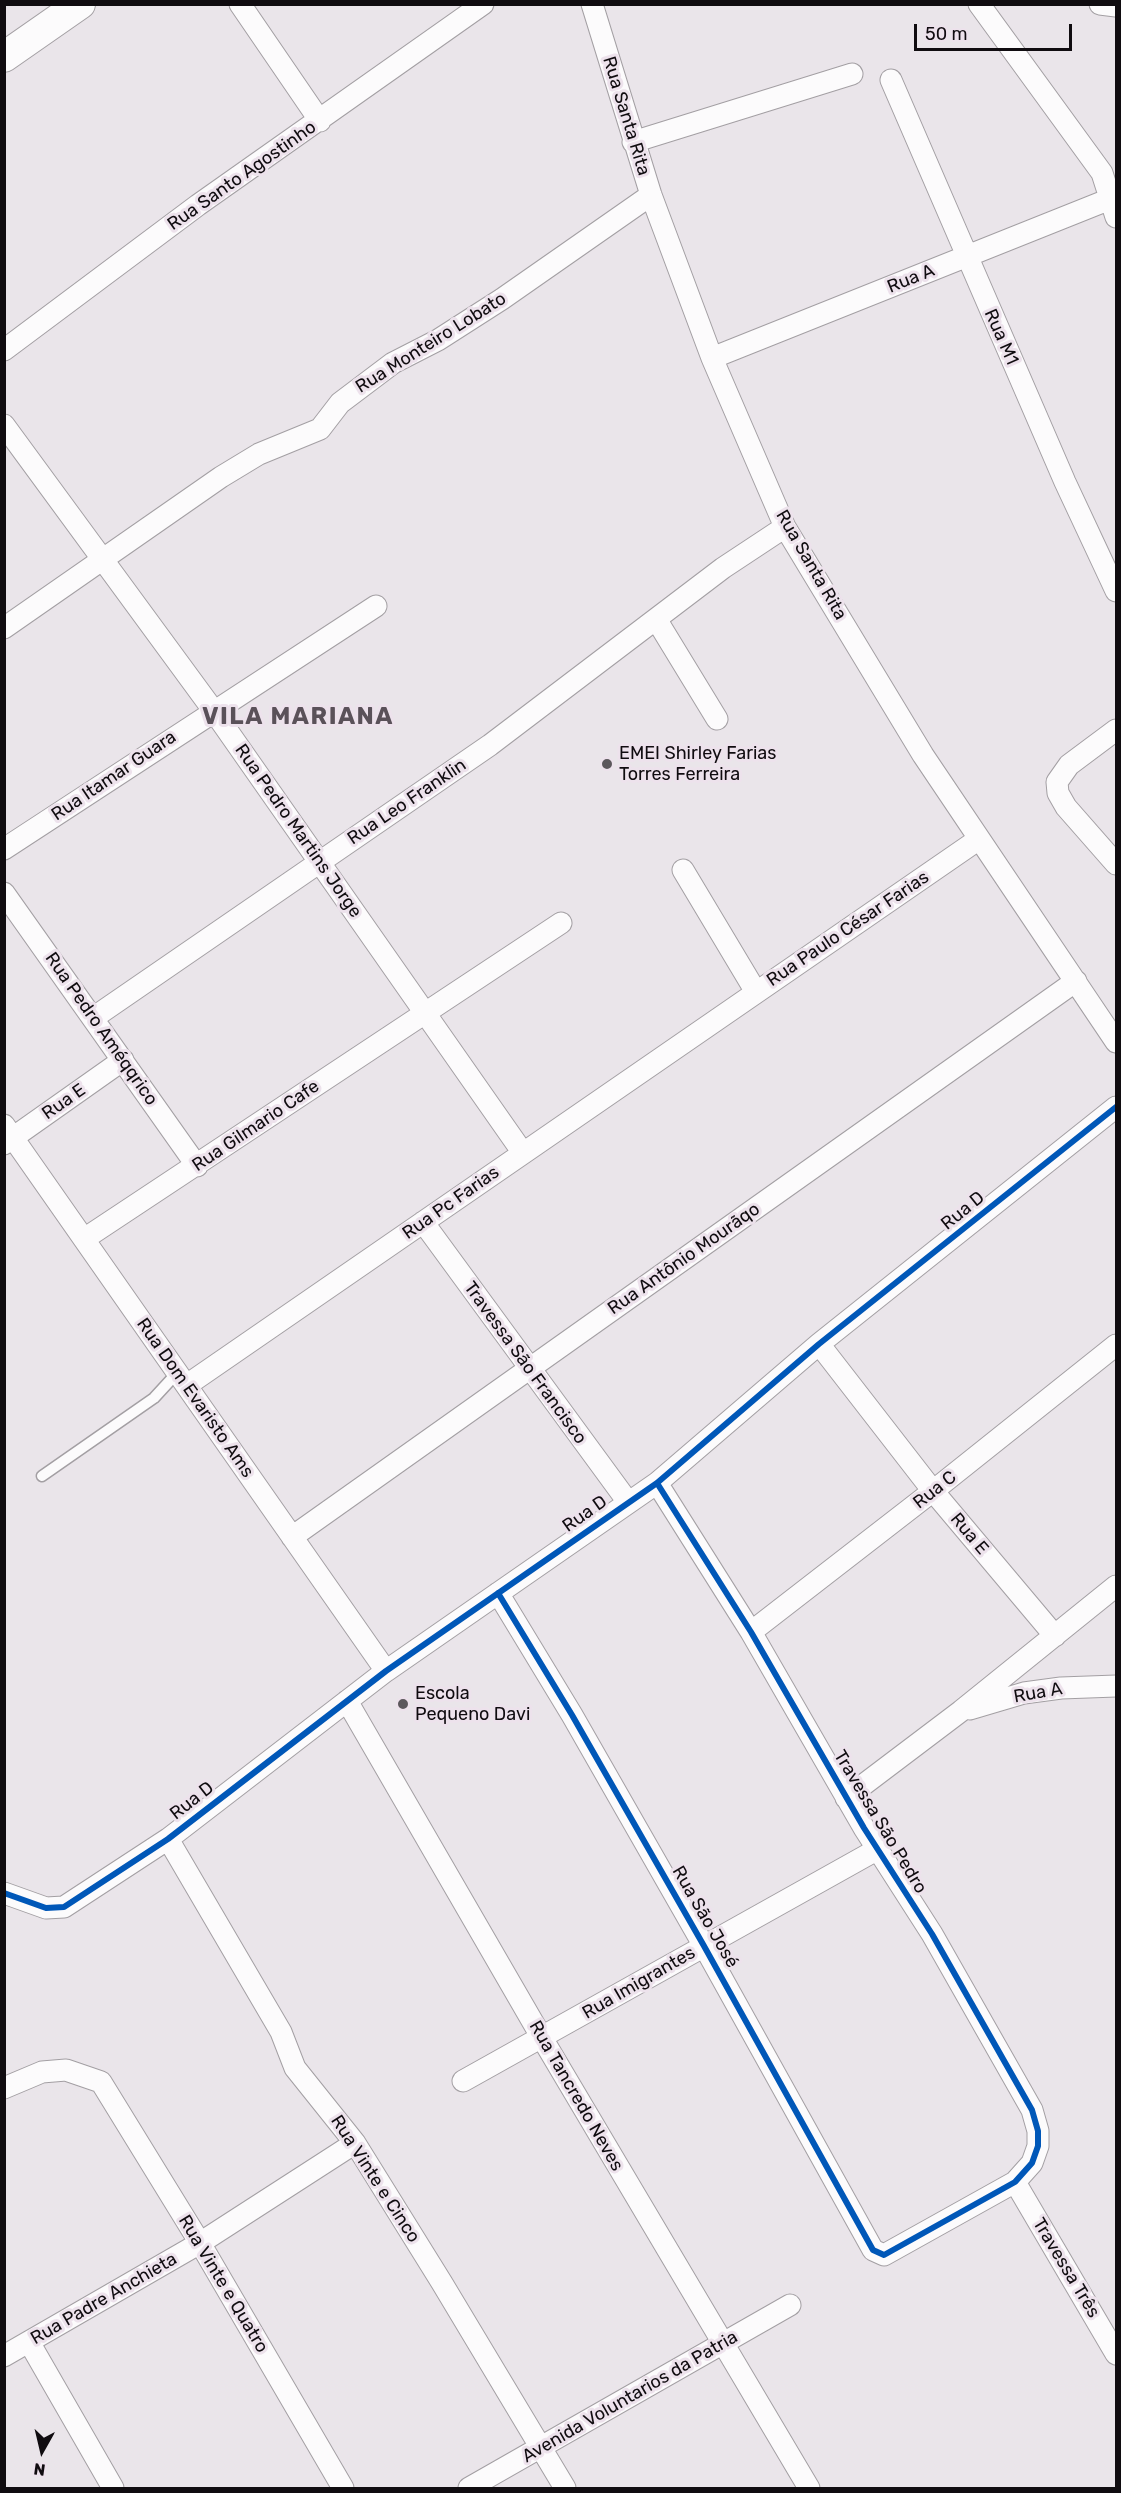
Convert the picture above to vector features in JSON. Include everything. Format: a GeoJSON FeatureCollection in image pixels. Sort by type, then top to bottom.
{"type":"FeatureCollection","features":[{"type":"Feature","properties":{"kind":"street"},"geometry":{"type":"LineString","coordinates":[[4,57],[80,4]]}},
{"type":"Feature","properties":{"kind":"street"},"geometry":{"type":"LineString","coordinates":[[240,4],[320,121]]}},
{"type":"Feature","properties":{"kind":"street","name":"Rua Santo Agostinho"},"geometry":{"type":"LineString","coordinates":[[4,350],[189,212],[483,4]]}},
{"type":"Feature","properties":{"kind":"street","name":"Rua Santa Rita"},"geometry":{"type":"LineString","coordinates":[[592,4],[651,195],[712,358],[785,527],[923,755],[1116,1042]]}},
{"type":"Feature","properties":{"kind":"street"},"geometry":{"type":"LineString","coordinates":[[979,4],[1109,170],[1113,208]]}},
{"type":"Feature","properties":{"kind":"street"},"geometry":{"type":"LineString","coordinates":[[1100,4],[1116,6]]}},
{"type":"Feature","properties":{"kind":"street"},"geometry":{"type":"LineString","coordinates":[[633,142],[852,74]]}},
{"type":"Feature","properties":{"kind":"street","name":"Rua M1"},"geometry":{"type":"LineString","coordinates":[[891,80],[966,257],[1116,591]]}},
{"type":"Feature","properties":{"kind":"street","name":"Rua Monteiro Lobato"},"geometry":{"type":"LineString","coordinates":[[4,628],[249,460],[320,429],[340,403],[393,363],[438,340],[493,305],[651,195]]}},
{"type":"Feature","properties":{"kind":"street","name":"Rua A"},"geometry":{"type":"LineString","coordinates":[[712,358],[966,257],[1113,208]]}},
{"type":"Feature","properties":{"kind":"street","name":"Rua Pedro Martins Jorge"},"geometry":{"type":"LineString","coordinates":[[4,425],[213,710],[426,1011],[523,1153]]}},
{"type":"Feature","properties":{"kind":"street","name":"Rua Leo Franklin"},"geometry":{"type":"LineString","coordinates":[[93,1018],[490,746],[723,568],[785,527]]}},
{"type":"Feature","properties":{"kind":"street","name":"Rua Itamar Guara"},"geometry":{"type":"LineString","coordinates":[[4,849],[375,606]]}},
{"type":"Feature","properties":{"kind":"street"},"geometry":{"type":"LineString","coordinates":[[656,619],[717,719]]}},
{"type":"Feature","properties":{"kind":"street"},"geometry":{"type":"LineString","coordinates":[[1116,730],[1062,773],[1057,782],[1058,793],[1066,807],[1116,864]]}},
{"type":"Feature","properties":{"kind":"street","name":"Rua Paulo César Farias"},"geometry":{"type":"LineString","coordinates":[[716,1020],[979,839]]}},
{"type":"Feature","properties":{"kind":"street"},"geometry":{"type":"LineString","coordinates":[[683,870],[756,992]]}},
{"type":"Feature","properties":{"kind":"street","name":"Rua Pedro Améqqrico"},"geometry":{"type":"LineString","coordinates":[[5,893],[197,1166]]}},
{"type":"Feature","properties":{"kind":"street","name":"Rua Gilmario Cafe"},"geometry":{"type":"LineString","coordinates":[[84,1239],[561,923]]}},
{"type":"Feature","properties":{"kind":"street","name":"Rua Antônio Mourãqo"},"geometry":{"type":"LineString","coordinates":[[292,1537],[1076,981]]}},
{"type":"Feature","properties":{"kind":"street","name":"Rua Pc Farias"},"geometry":{"type":"LineString","coordinates":[[182,1379],[423,1222],[716,1020]]}},
{"type":"Feature","properties":{"kind":"street","name":"Rua E"},"geometry":{"type":"LineString","coordinates":[[7,1135],[123,1060]]}},
{"type":"Feature","properties":{"kind":"street","name":"Rua D"},"geometry":{"type":"LineString","coordinates":[[4,1893],[46,1908],[70,1904],[168,1839],[386,1671],[657,1483],[819,1344],[1116,1107]]}},
{"type":"Feature","properties":{"kind":"street","name":"Rua Dom Evaristo Ams"},"geometry":{"type":"LineString","coordinates":[[7,1135],[84,1239],[386,1671]]}},
{"type":"Feature","properties":{"kind":"street","name":"Travessa São Francisco"},"geometry":{"type":"LineString","coordinates":[[423,1222],[628,1502]]}},
{"type":"Feature","properties":{"kind":"street","name":"Rua E"},"geometry":{"type":"LineString","coordinates":[[819,1344],[933,1491],[1055,1636]]}},
{"type":"Feature","properties":{"kind":"street","name":"Rua C"},"geometry":{"type":"LineString","coordinates":[[751,1632],[1116,1345]]}},
{"type":"Feature","properties":{"kind":"street","name":"Travessa São Pedro"},"geometry":{"type":"LineString","coordinates":[[657,1483],[751,1632],[846,1798],[932,1934],[1032,2110],[1038,2131],[1038,2146],[1032,2163],[1015,2182]]}},
{"type":"Feature","properties":{"kind":"street","name":"Rua A"},"geometry":{"type":"LineString","coordinates":[[846,1798],[961,1711],[1116,1586]]}},
{"type":"Feature","properties":{"kind":"street","name":"Rua São José"},"geometry":{"type":"LineString","coordinates":[[498,1593],[704,1946],[873,2250],[884,2255],[1015,2182]]}},
{"type":"Feature","properties":{"kind":"street","name":"Rua A"},"geometry":{"type":"LineString","coordinates":[[961,1711],[1024,1693],[1061,1688],[1116,1686]]}},
{"type":"Feature","properties":{"kind":"street","name":"Rua Tancredo Neves"},"geometry":{"type":"LineString","coordinates":[[347,1701],[542,2038],[809,2488]]}},
{"type":"Feature","properties":{"kind":"street","name":"Rua Vinte e Cinco"},"geometry":{"type":"LineString","coordinates":[[168,1839],[281,2032],[295,2068],[354,2143],[442,2283],[565,2488]]}},
{"type":"Feature","properties":{"kind":"street","name":"Rua Imigrantes"},"geometry":{"type":"LineString","coordinates":[[463,2081],[878,1849]]}},
{"type":"Feature","properties":{"kind":"street","name":"Rua Vinte e Quatro"},"geometry":{"type":"LineString","coordinates":[[4,2088],[42,2072],[66,2070],[101,2082],[200,2243],[343,2488]]}},
{"type":"Feature","properties":{"kind":"street","name":"Rua Padre Anchieta"},"geometry":{"type":"LineString","coordinates":[[4,2356],[200,2243],[354,2143]]}},
{"type":"Feature","properties":{"kind":"street","name":"Travessa Três"},"geometry":{"type":"LineString","coordinates":[[1015,2182],[1116,2354]]}},
{"type":"Feature","properties":{"kind":"street","name":"Avenida Voluntarios da Patria"},"geometry":{"type":"LineString","coordinates":[[469,2488],[723,2345],[790,2304]]}},
{"type":"Feature","properties":{"kind":"street"},"geometry":{"type":"LineString","coordinates":[[29,2342],[113,2488]]}},
{"type":"Feature","properties":{"kind":"lane"},"geometry":{"type":"LineString","coordinates":[[42,1476],[182,1379]]}},
{"type":"Feature","properties":{"kind":"cycle path"},"geometry":{"type":"LineString","coordinates":[[4,1893],[46,1908],[64,1907],[168,1839],[386,1671],[657,1483],[819,1344],[1116,1107]]}},
{"type":"Feature","properties":{"kind":"cycle path"},"geometry":{"type":"LineString","coordinates":[[498,1593],[572,1715],[704,1946],[873,2250],[884,2255],[1015,2182],[1032,2163],[1038,2146],[1038,2131],[1032,2110],[932,1934],[864,1828],[751,1632],[657,1483]]}},
{"type":"Feature","properties":{"kind":"place","name":"EMEI Shirley Farias Torres Ferreira"},"geometry":{"type":"Point","coordinates":[607,764]}},
{"type":"Feature","properties":{"kind":"place","name":"Escola Pequeno Davi"},"geometry":{"type":"Point","coordinates":[403,1704]}},
{"type":"Feature","properties":{"kind":"district","name":"VILA MARIANA"},"geometry":{"type":"Point","coordinates":[298,717]}}]}
